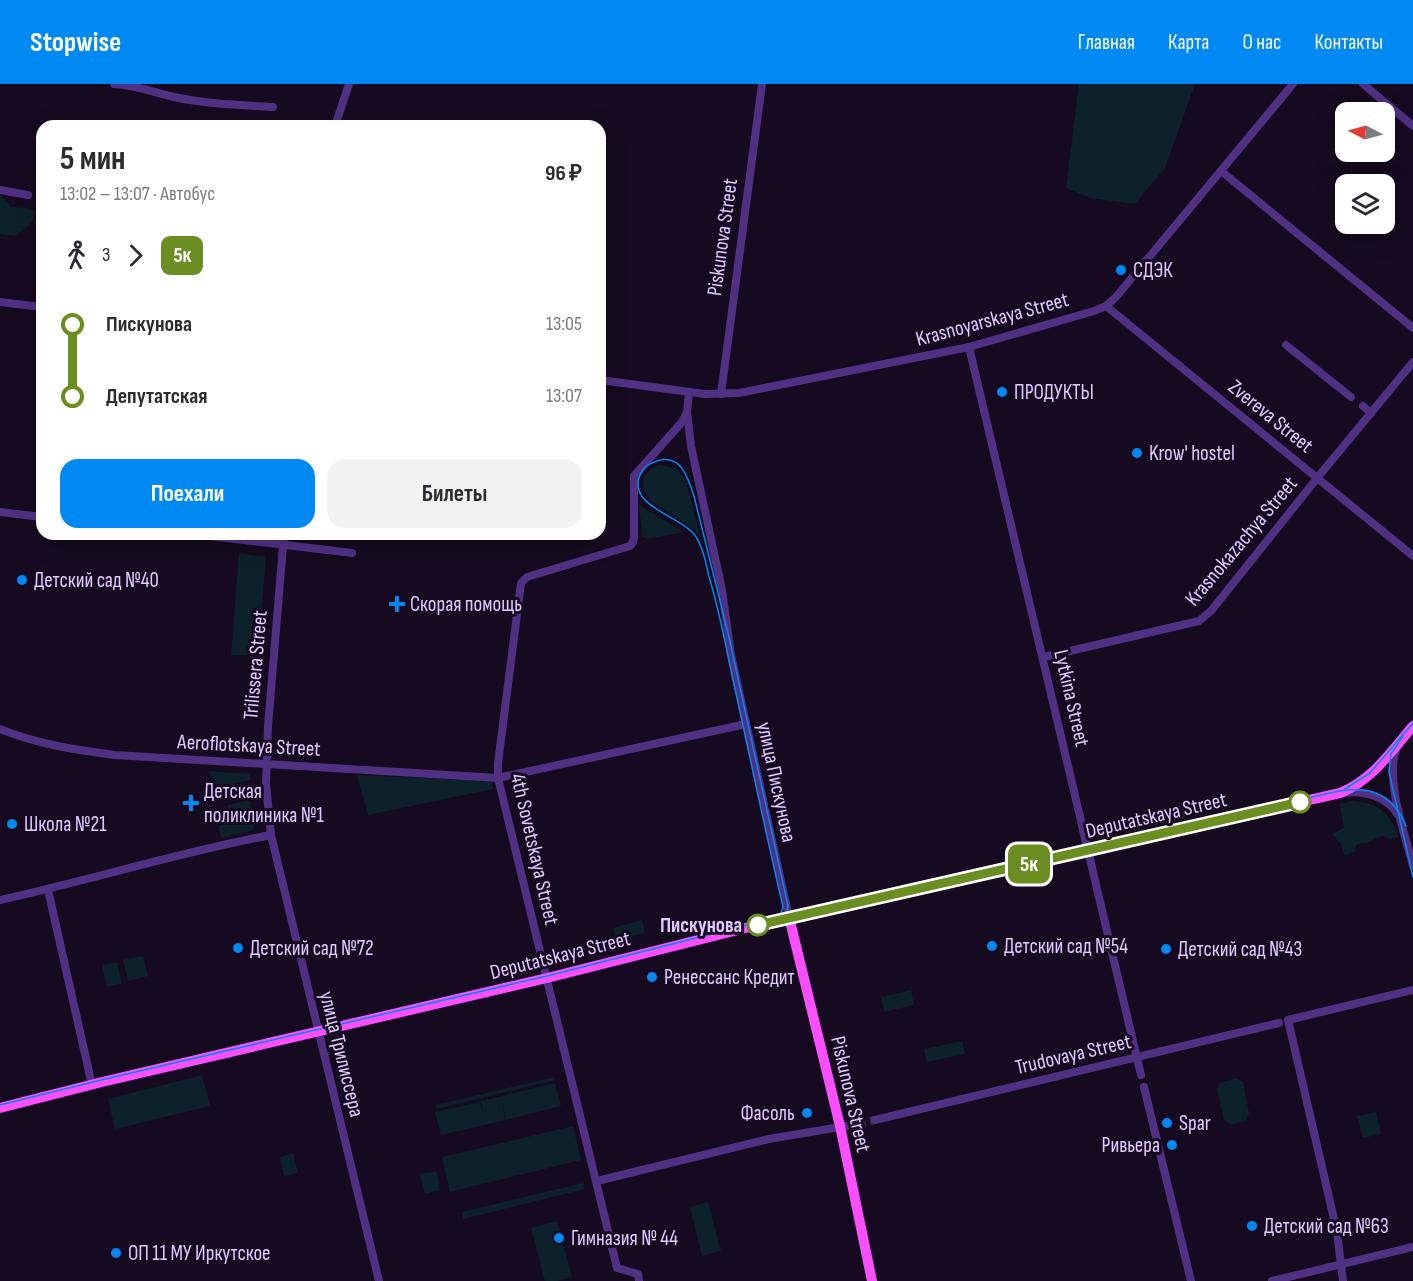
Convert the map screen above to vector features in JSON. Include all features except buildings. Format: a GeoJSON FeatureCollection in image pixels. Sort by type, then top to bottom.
{"type":"FeatureCollection","features":[{"type":"Feature","properties":{"kind":"main road","name":"Deputatskaya Street"},"geometry":{"type":"LineString","coordinates":[[0,1108],[547,978],[789,917],[1340,794],[1371,775],[1413,726]]}},
{"type":"Feature","properties":{"kind":"main road","name":"Piskunova Street"},"geometry":{"type":"LineString","coordinates":[[789,917],[840,1126],[872,1281]]}},
{"type":"Feature","properties":{"kind":"street"},"geometry":{"type":"LineString","coordinates":[[114,84],[207,102],[273,107]]}},
{"type":"Feature","properties":{"kind":"street"},"geometry":{"type":"LineString","coordinates":[[337,120],[349,84]]}},
{"type":"Feature","properties":{"kind":"street","name":"Piskunova Street"},"geometry":{"type":"LineString","coordinates":[[721,394],[762,84]]}},
{"type":"Feature","properties":{"kind":"street","name":"Krasnoyarskaya Street"},"geometry":{"type":"LineString","coordinates":[[606,381],[689,392],[721,394],[758,391],[969,347],[1106,306],[1116,297],[1293,84]]}},
{"type":"Feature","properties":{"kind":"street"},"geometry":{"type":"LineString","coordinates":[[1363,84],[1413,126]]}},
{"type":"Feature","properties":{"kind":"street"},"geometry":{"type":"LineString","coordinates":[[1221,171],[1413,328]]}},
{"type":"Feature","properties":{"kind":"street"},"geometry":{"type":"LineString","coordinates":[[0,190],[28,195]]}},
{"type":"Feature","properties":{"kind":"street"},"geometry":{"type":"LineString","coordinates":[[0,302],[36,306]]}},
{"type":"Feature","properties":{"kind":"street","name":"Zvereva Street"},"geometry":{"type":"LineString","coordinates":[[1106,306],[1413,556]]}},
{"type":"Feature","properties":{"kind":"street"},"geometry":{"type":"LineString","coordinates":[[1286,345],[1351,397]]}},
{"type":"Feature","properties":{"kind":"street","name":"Lytkina Street"},"geometry":{"type":"LineString","coordinates":[[969,347],[1141,1075]]}},
{"type":"Feature","properties":{"kind":"street","name":"Krasnokazachya Street"},"geometry":{"type":"LineString","coordinates":[[1044,657],[1199,621],[1211,611],[1317,477],[1413,362]]}},
{"type":"Feature","properties":{"kind":"street"},"geometry":{"type":"LineString","coordinates":[[687,412],[689,392]]}},
{"type":"Feature","properties":{"kind":"street"},"geometry":{"type":"LineString","coordinates":[[1363,406],[1371,413]]}},
{"type":"Feature","properties":{"kind":"street","name":"4th Sovetskaya Street"},"geometry":{"type":"LineString","coordinates":[[639,1281],[638,1274],[617,1268],[498,778],[498,763],[521,583],[527,577],[630,546],[634,537],[634,476],[682,422],[687,412]]}},
{"type":"Feature","properties":{"kind":"street","name":"улица Пискунова"},"geometry":{"type":"LineString","coordinates":[[687,412],[693,456],[722,590],[731,655],[789,917]]}},
{"type":"Feature","properties":{"kind":"street"},"geometry":{"type":"LineString","coordinates":[[0,512],[36,516]]}},
{"type":"Feature","properties":{"kind":"street"},"geometry":{"type":"LineString","coordinates":[[247,540],[352,553]]}},
{"type":"Feature","properties":{"kind":"street","name":"Trilissera Street"},"geometry":{"type":"LineString","coordinates":[[271,835],[266,784],[283,540]]}},
{"type":"Feature","properties":{"kind":"street","name":"Aeroflotskaya Street"},"geometry":{"type":"LineString","coordinates":[[0,729],[20,737],[87,752],[498,778],[746,724]]}},
{"type":"Feature","properties":{"kind":"street"},"geometry":{"type":"LineString","coordinates":[[1404,737],[1394,755],[1392,772],[1413,866]]}},
{"type":"Feature","properties":{"kind":"street","name":"Deputatskaya Street"},"geometry":{"type":"LineString","coordinates":[[1340,794],[1362,792],[1382,799],[1397,812],[1403,826]]}},
{"type":"Feature","properties":{"kind":"street"},"geometry":{"type":"LineString","coordinates":[[0,900],[48,890],[220,845],[271,835]]}},
{"type":"Feature","properties":{"kind":"street","name":"улица Трилиссера"},"geometry":{"type":"LineString","coordinates":[[271,835],[379,1281]]}},
{"type":"Feature","properties":{"kind":"street"},"geometry":{"type":"LineString","coordinates":[[48,890],[92,1085]]}},
{"type":"Feature","properties":{"kind":"street","name":"Trudovaya Street"},"geometry":{"type":"LineString","coordinates":[[875,1120],[1413,990]]}},
{"type":"Feature","properties":{"kind":"street"},"geometry":{"type":"LineString","coordinates":[[1284,1022],[1337,1232],[1343,1281]]}},
{"type":"Feature","properties":{"kind":"street"},"geometry":{"type":"LineString","coordinates":[[1144,1087],[1191,1281]]}},
{"type":"Feature","properties":{"kind":"street"},"geometry":{"type":"LineString","coordinates":[[597,1182],[769,1139],[858,1124]]}},
{"type":"Feature","properties":{"kind":"street"},"geometry":{"type":"LineString","coordinates":[[1272,1281],[1413,1248]]}},
{"type":"Feature","properties":{"kind":"shaded area"},"geometry":{"type":"Polygon","coordinates":[[[1079,84],[1195,84],[1165,168],[1135,204],[1090,198],[1066,188],[1079,84]]]}},
{"type":"Feature","properties":{"kind":"shaded area"},"geometry":{"type":"Polygon","coordinates":[[[0,194],[11,207],[34,211],[31,223],[16,236],[0,234],[0,194]]]}},
{"type":"Feature","properties":{"kind":"shaded area"},"geometry":{"type":"Polygon","coordinates":[[[659,465],[676,468],[685,478],[701,538],[694,529],[651,501],[644,490],[645,476],[659,465]]]}},
{"type":"Feature","properties":{"kind":"shaded area"},"geometry":{"type":"Polygon","coordinates":[[[639,505],[684,532],[647,539],[642,536],[639,505]]]}},
{"type":"Feature","properties":{"kind":"shaded area"},"geometry":{"type":"Polygon","coordinates":[[[239,553],[266,557],[258,655],[231,655],[239,553]]]}},
{"type":"Feature","properties":{"kind":"shaded area"},"geometry":{"type":"Polygon","coordinates":[[[208,771],[250,774],[250,780],[219,787],[208,771]]]}},
{"type":"Feature","properties":{"kind":"shaded area"},"geometry":{"type":"Polygon","coordinates":[[[357,775],[491,781],[493,789],[368,815],[357,775]]]}},
{"type":"Feature","properties":{"kind":"shaded area"},"geometry":{"type":"Polygon","coordinates":[[[250,800],[254,830],[221,838],[219,828],[227,815],[228,805],[250,800]]]}},
{"type":"Feature","properties":{"kind":"shaded area"},"geometry":{"type":"Polygon","coordinates":[[[1353,801],[1370,804],[1382,811],[1392,822],[1398,837],[1389,839],[1383,835],[1367,843],[1356,845],[1355,852],[1345,855],[1341,844],[1332,834],[1344,828],[1340,804],[1353,801]]]}},
{"type":"Feature","properties":{"kind":"shaded area"},"geometry":{"type":"Polygon","coordinates":[[[642,920],[645,933],[616,940],[613,928],[642,920]]]}},
{"type":"Feature","properties":{"kind":"shaded area"},"geometry":{"type":"Polygon","coordinates":[[[143,956],[148,976],[128,981],[123,960],[143,956]]]}},
{"type":"Feature","properties":{"kind":"shaded area"},"geometry":{"type":"Polygon","coordinates":[[[117,962],[122,983],[107,987],[102,965],[117,962]]]}},
{"type":"Feature","properties":{"kind":"shaded area"},"geometry":{"type":"Polygon","coordinates":[[[911,990],[914,1005],[884,1012],[881,997],[911,990]]]}},
{"type":"Feature","properties":{"kind":"shaded area"},"geometry":{"type":"Polygon","coordinates":[[[962,1041],[965,1054],[927,1062],[924,1049],[962,1041]]]}},
{"type":"Feature","properties":{"kind":"shaded area"},"geometry":{"type":"Polygon","coordinates":[[[202,1075],[210,1106],[115,1129],[108,1099],[202,1075]]]}},
{"type":"Feature","properties":{"kind":"shaded area"},"geometry":{"type":"Polygon","coordinates":[[[554,1077],[555,1080],[437,1109],[436,1105],[554,1077]]]}},
{"type":"Feature","properties":{"kind":"shaded area"},"geometry":{"type":"Polygon","coordinates":[[[1236,1078],[1243,1082],[1249,1113],[1246,1121],[1230,1125],[1224,1120],[1217,1089],[1220,1083],[1236,1078]]]}},
{"type":"Feature","properties":{"kind":"shaded area"},"geometry":{"type":"Polygon","coordinates":[[[555,1083],[561,1106],[506,1120],[501,1098],[505,1120],[441,1135],[435,1112],[480,1102],[483,1113],[481,1101],[555,1083]]]}},
{"type":"Feature","properties":{"kind":"shaded area"},"geometry":{"type":"Polygon","coordinates":[[[1376,1112],[1381,1134],[1363,1138],[1357,1116],[1376,1112]]]}},
{"type":"Feature","properties":{"kind":"shaded area"},"geometry":{"type":"Polygon","coordinates":[[[573,1126],[581,1160],[450,1192],[442,1157],[573,1126]]]}},
{"type":"Feature","properties":{"kind":"shaded area"},"geometry":{"type":"Polygon","coordinates":[[[293,1153],[298,1173],[284,1176],[280,1157],[293,1153]]]}},
{"type":"Feature","properties":{"kind":"shaded area"},"geometry":{"type":"Polygon","coordinates":[[[436,1171],[440,1190],[425,1194],[420,1174],[436,1171]]]}},
{"type":"Feature","properties":{"kind":"shaded area"},"geometry":{"type":"Polygon","coordinates":[[[583,1183],[585,1189],[463,1219],[462,1212],[583,1183]]]}},
{"type":"Feature","properties":{"kind":"shaded area"},"geometry":{"type":"Polygon","coordinates":[[[708,1202],[721,1251],[702,1256],[690,1207],[708,1202]]]}},
{"type":"Feature","properties":{"kind":"shaded area"},"geometry":{"type":"Polygon","coordinates":[[[557,1221],[572,1277],[545,1281],[531,1228],[557,1221]]]}},
{"type":"Feature","properties":{"kind":"tunnel"},"geometry":{"type":"LineString","coordinates":[[858,1124],[875,1120]]}},
{"type":"Feature","properties":{"kind":"tram line"},"geometry":{"type":"LineString","coordinates":[[776,918],[783,907],[722,626],[704,555],[694,534],[648,503],[641,495],[638,486],[643,470],[649,464],[657,461],[665,459],[678,464],[686,475],[694,496],[728,633],[788,906],[782,920]]}},
{"type":"Feature","properties":{"kind":"tram line"},"geometry":{"type":"LineString","coordinates":[[1345,789],[1370,773],[1413,723]]}},
{"type":"Feature","properties":{"kind":"tram line"},"geometry":{"type":"LineString","coordinates":[[1403,736],[1391,754],[1389,772],[1413,877]]}},
{"type":"Feature","properties":{"kind":"tram line"},"geometry":{"type":"LineString","coordinates":[[0,1105],[547,976],[786,915],[1339,791],[1362,790],[1380,795],[1395,807],[1406,826]]}},
{"type":"Feature","properties":{"kind":"bus line","name":"5к"},"geometry":{"type":"LineString","coordinates":[[758,925],[1300,802]]}},
{"type":"Feature","properties":{"kind":"place","name":"СДЭК"},"geometry":{"type":"Point","coordinates":[1121,270]}},
{"type":"Feature","properties":{"kind":"place","name":"ПРОДУКТЫ"},"geometry":{"type":"Point","coordinates":[1002,392]}},
{"type":"Feature","properties":{"kind":"place","name":"Krow' hostel"},"geometry":{"type":"Point","coordinates":[1137,453]}},
{"type":"Feature","properties":{"kind":"place","name":"Детский сад №40"},"geometry":{"type":"Point","coordinates":[22,580]}},
{"type":"Feature","properties":{"kind":"place","name":"Скорая помощь"},"geometry":{"type":"Point","coordinates":[397,604]}},
{"type":"Feature","properties":{"kind":"place","name":"Детская поликлиника №1"},"geometry":{"type":"Point","coordinates":[191,803]}},
{"type":"Feature","properties":{"kind":"place","name":"Школа №21"},"geometry":{"type":"Point","coordinates":[12,824]}},
{"type":"Feature","properties":{"kind":"place","name":"Пискунова"},"geometry":{"type":"Point","coordinates":[758,925]}},
{"type":"Feature","properties":{"kind":"place","name":"Детский сад №54"},"geometry":{"type":"Point","coordinates":[992,946]}},
{"type":"Feature","properties":{"kind":"place","name":"Детский сад №72"},"geometry":{"type":"Point","coordinates":[238,948]}},
{"type":"Feature","properties":{"kind":"place","name":"Детский сад №43"},"geometry":{"type":"Point","coordinates":[1166,949]}},
{"type":"Feature","properties":{"kind":"place","name":"Ренессанс Кредит"},"geometry":{"type":"Point","coordinates":[652,977]}},
{"type":"Feature","properties":{"kind":"place","name":"Фасоль"},"geometry":{"type":"Point","coordinates":[807,1113]}},
{"type":"Feature","properties":{"kind":"place","name":"Spar"},"geometry":{"type":"Point","coordinates":[1167,1123]}},
{"type":"Feature","properties":{"kind":"place","name":"Ривьера"},"geometry":{"type":"Point","coordinates":[1172,1145]}},
{"type":"Feature","properties":{"kind":"place","name":"Детский сад №63"},"geometry":{"type":"Point","coordinates":[1252,1226]}},
{"type":"Feature","properties":{"kind":"place","name":"Гимназия № 44"},"geometry":{"type":"Point","coordinates":[559,1238]}},
{"type":"Feature","properties":{"kind":"place","name":"ОП 11 МУ Иркутское"},"geometry":{"type":"Point","coordinates":[116,1253]}}]}
